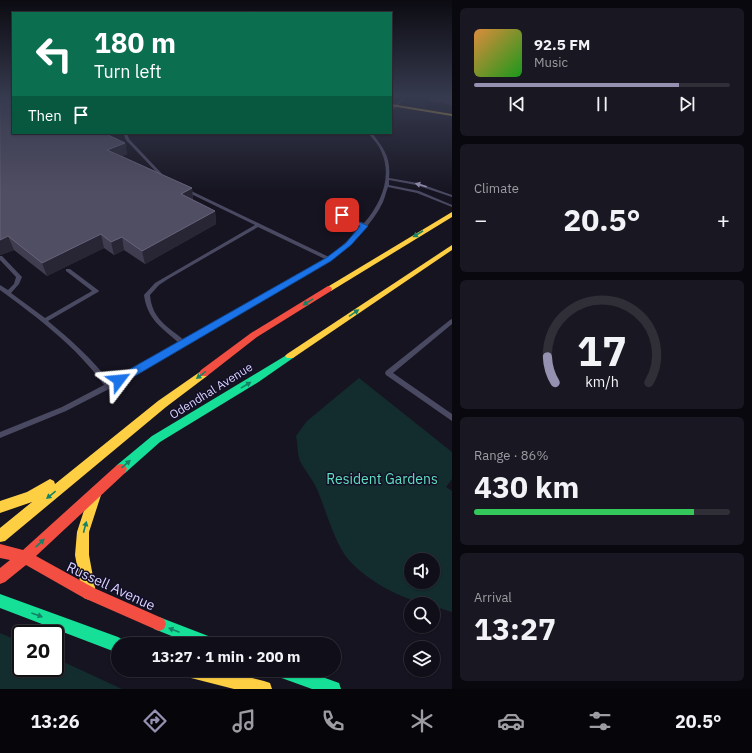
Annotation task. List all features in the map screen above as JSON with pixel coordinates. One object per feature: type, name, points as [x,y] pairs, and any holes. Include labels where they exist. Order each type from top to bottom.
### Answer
[{"type":"street","name":"Odendhal Avenue","points":[[0,536],[162,404],[254,335],[371,262],[452,214]]},
{"type":"street","name":"Odendhal Avenue","points":[[0,577],[25,557],[97,490],[156,439],[254,380],[452,247]]},
{"type":"street","points":[[0,507],[30,497],[92,462]]},
{"type":"street","points":[[89,594],[82,555],[83,532],[97,490]]},
{"type":"street","name":"Russell Avenue","points":[[0,551],[25,557],[89,594],[192,637]]},
{"type":"street","points":[[0,601],[111,642]]},
{"type":"street","points":[[218,677],[264,689]]},
{"type":"street","points":[[301,677],[333,689]]},
{"type":"lane","points":[[125,134],[127,140],[166,180]]},
{"type":"lane","points":[[0,435],[64,408],[108,386],[329,259],[349,244],[376,211],[388,186],[389,172],[384,152],[371,134]]},
{"type":"lane","points":[[389,179],[417,184],[452,196]]},
{"type":"lane","points":[[388,186],[418,192],[452,206]]},
{"type":"lane","points":[[179,187],[329,259]]},
{"type":"lane","points":[[343,210],[342,215],[345,219],[365,226]]},
{"type":"lane","points":[[183,343],[152,317],[147,305],[147,295],[157,284],[166,278],[258,225]]},
{"type":"lane","points":[[0,257],[19,277],[16,287],[8,294]]},
{"type":"lane","points":[[44,321],[96,291],[68,270]]},
{"type":"lane","points":[[0,288],[44,321],[90,361],[108,386]]},
{"type":"lane","points":[[452,321],[388,373],[452,418]]},
{"type":"green space","name":"Resident Gardens","points":[[359,378],[452,452],[452,479],[446,487],[452,491],[452,612],[440,608],[440,597],[404,597],[396,594],[370,579],[349,561],[335,537],[315,486],[300,460],[296,436],[307,421]]},
{"type":"green space","points":[[0,633],[12,638],[12,677],[64,677],[64,662],[122,689],[0,689]]},
{"type":"building","points":[[0,128],[12,128],[12,134],[106,134],[125,143],[107,150],[192,188],[181,194],[215,211],[142,251],[122,237],[111,242],[101,234],[42,263],[8,236],[0,240]]},
{"type":"traffic: fast","points":[[121,469],[156,439],[254,380],[290,356]]},
{"type":"traffic: fast","points":[[0,601],[111,642]]},
{"type":"traffic: fast","points":[[159,624],[193,637]]},
{"type":"traffic: fast","points":[[301,677],[333,689]]},
{"type":"traffic: slow","points":[[328,289],[452,214]]},
{"type":"traffic: slow","points":[[290,356],[452,247]]},
{"type":"traffic: slow","points":[[0,536],[162,404],[204,373]]},
{"type":"traffic: slow","points":[[0,507],[30,497],[50,485]]},
{"type":"traffic: slow","points":[[89,593],[82,555],[83,532],[96,492]]},
{"type":"traffic: slow","points":[[218,677],[264,689]]},
{"type":"traffic: jam","points":[[204,373],[254,335],[328,289]]},
{"type":"traffic: jam","points":[[0,577],[25,557],[121,469]]},
{"type":"traffic: jam","points":[[0,551],[25,557],[89,593],[159,624]]},
{"type":"route","points":[[119,380],[329,259],[349,244],[365,226],[345,219],[342,215]]}]
